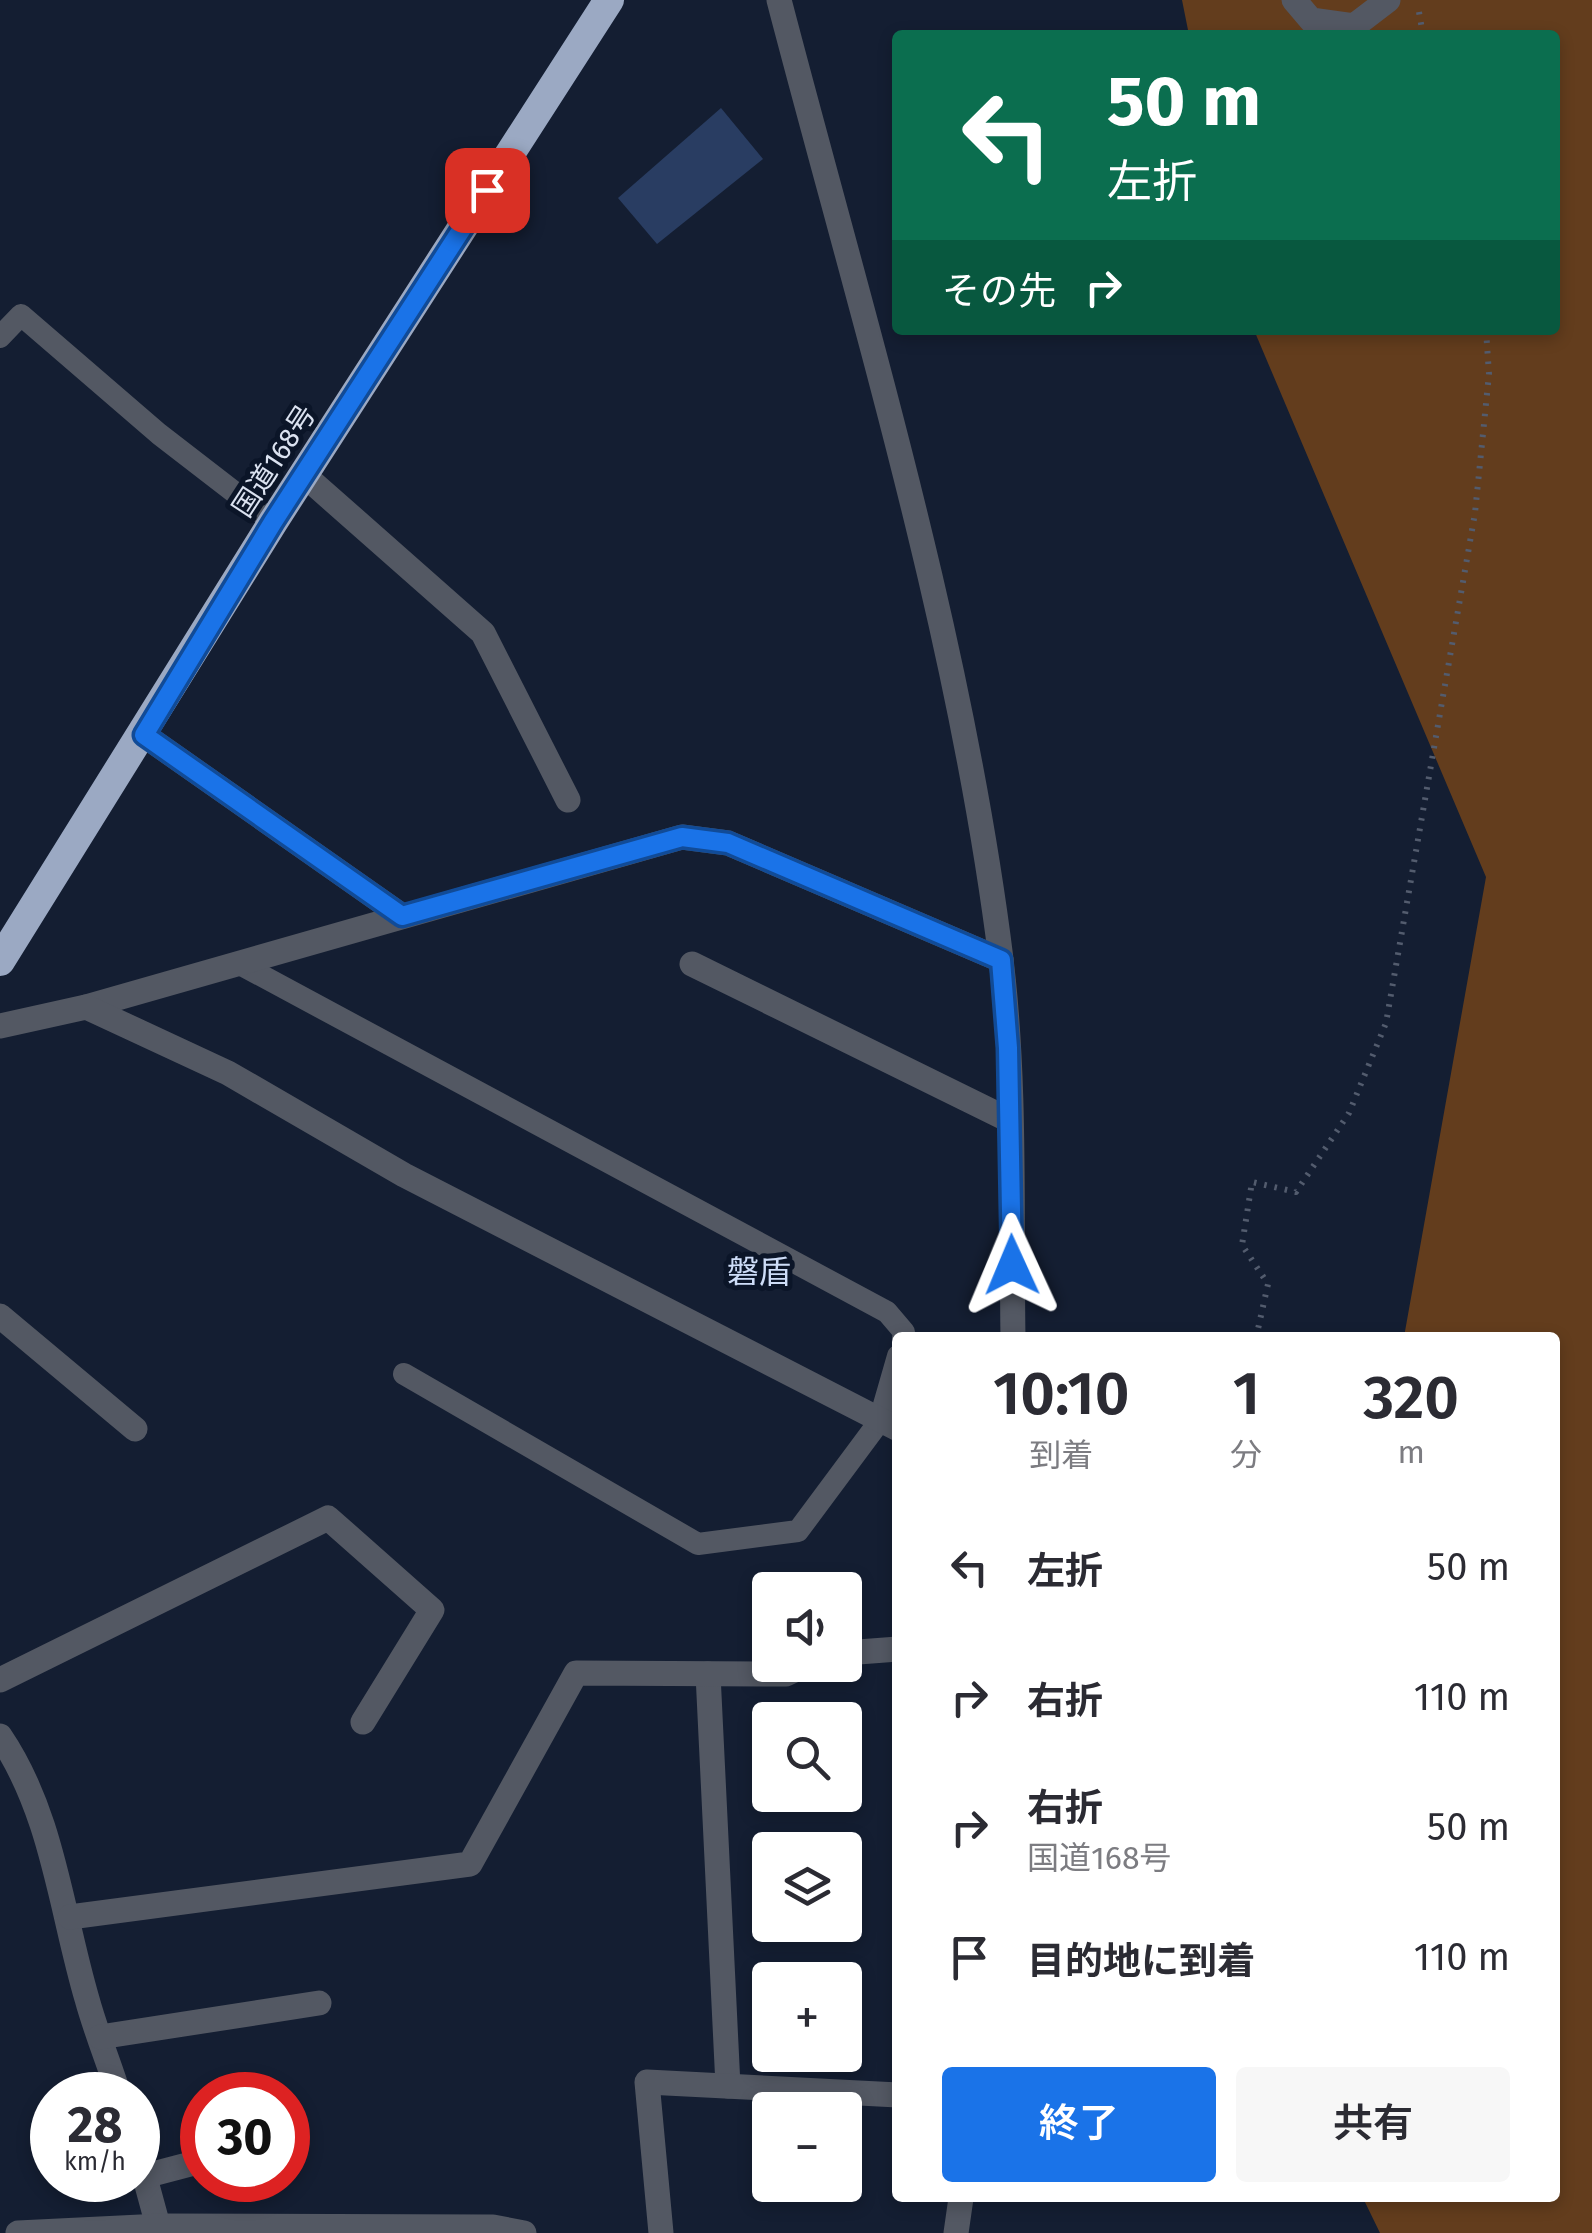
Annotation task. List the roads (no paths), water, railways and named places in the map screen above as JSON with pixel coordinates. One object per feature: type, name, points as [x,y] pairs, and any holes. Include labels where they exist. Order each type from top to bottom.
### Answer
[{"type":"highway","name":"国道168号","points":[[0,961],[273,522],[610,0]]},
{"type":"street","points":[[780,0],[891,426],[969,751],[1001,960],[1009,1120],[1012,1332]]},
{"type":"street","points":[[1294,0],[1311,20],[1354,26],[1388,0]]},
{"type":"street","points":[[304,475],[483,634],[568,800]]},
{"type":"street","points":[[144,735],[402,916]]},
{"type":"street","points":[[0,1026],[86,1007],[682,837],[728,843],[1001,960]]},
{"type":"street","points":[[692,964],[1009,1120]]},
{"type":"street","points":[[86,1007],[228,1073],[404,1175],[888,1426]]},
{"type":"street","points":[[0,1316],[135,1429]]},
{"type":"street","points":[[0,1680],[328,1518],[432,1610],[362,1722]]},
{"type":"street","points":[[862,1651],[892,1650]]},
{"type":"street","points":[[70,1917],[470,1864],[576,1673],[752,1674]]},
{"type":"street","points":[[708,1674],[728,2086]]},
{"type":"street","points":[[0,1736],[30,1791],[70,1917],[86,1997],[111,2072]]},
{"type":"street","points":[[100,2037],[319,2004]]},
{"type":"street","points":[[660,2233],[646,2082],[892,2094]]},
{"type":"street","points":[[153,2202],[161,2229]]},
{"type":"street","points":[[956,2233],[960,2202]]},
{"type":"street","points":[[18,2233],[493,2227],[524,2233]]},
{"type":"lane","points":[[0,337],[21,314],[159,434],[273,522]]},
{"type":"lane","points":[[238,963],[888,1312],[904,1332]]},
{"type":"lane","points":[[404,1374],[698,1544],[798,1531],[888,1426],[892,1398]]},
{"type":"district","name":"磐盾","points":[[759,1272]]}]
